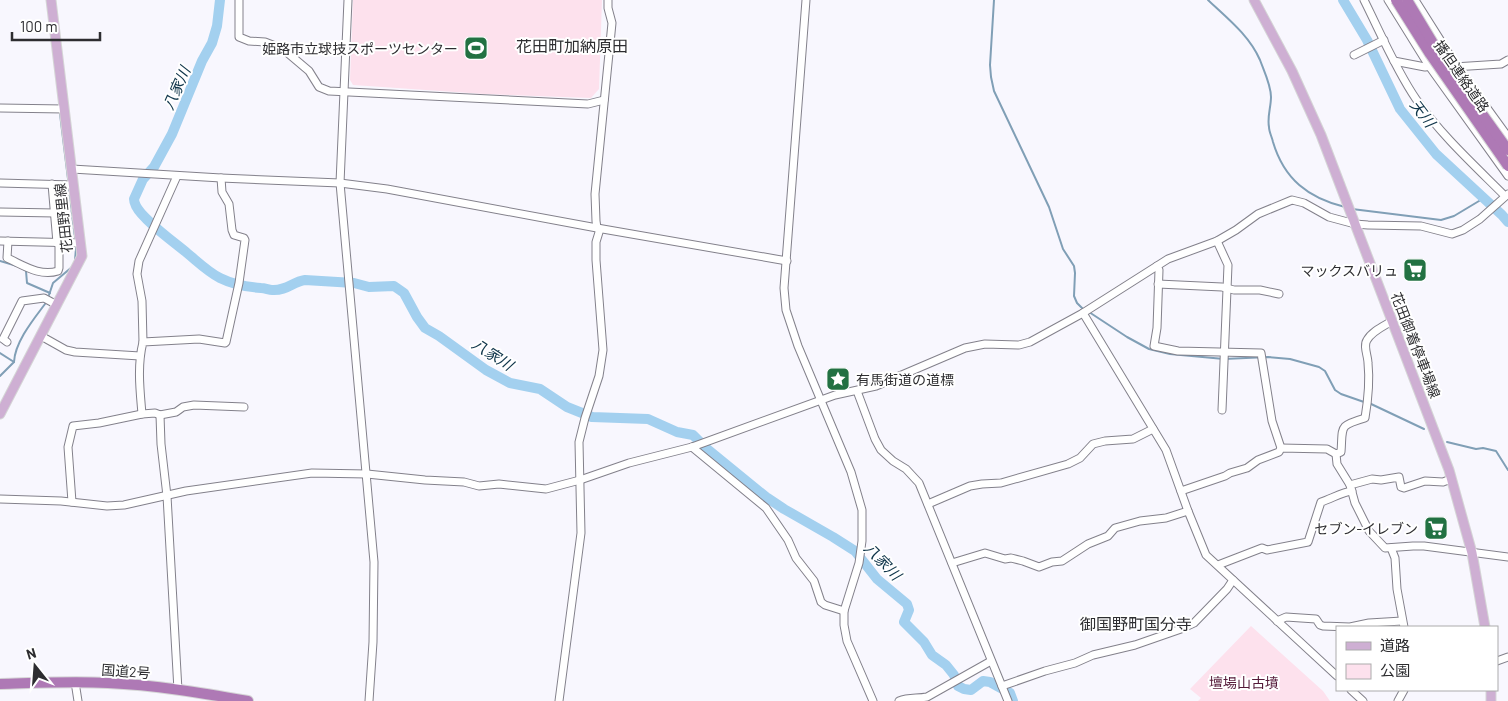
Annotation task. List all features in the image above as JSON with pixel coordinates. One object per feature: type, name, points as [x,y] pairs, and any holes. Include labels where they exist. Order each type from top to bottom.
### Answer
[{"type":"highway","name":"播但連絡道路","points":[[1396,0],[1430,54],[1508,166]]},
{"type":"highway","name":"播但連絡道路","points":[[1407,0],[1442,58],[1508,150]]},
{"type":"highway","name":"国道2号","points":[[0,684],[75,682],[141,685],[248,701]]},
{"type":"main road","name":"花田野里線","points":[[0,414],[82,256],[51,0]]},
{"type":"main road","name":"花田御着停車場線","points":[[1254,0],[1292,71],[1321,135],[1451,479],[1472,552],[1485,626]]},
{"type":"street","points":[[239,0],[239,37],[249,41],[265,42],[283,49],[310,71],[319,87],[329,91],[588,104],[604,100]]},
{"type":"street","points":[[348,0],[340,183],[374,562],[373,642],[369,701]]},
{"type":"street","points":[[559,701],[581,533],[579,442],[599,376],[603,350],[596,260],[598,228],[595,194],[612,22],[608,0]]},
{"type":"street","points":[[806,0],[784,288],[786,310],[798,346],[851,472],[862,510],[862,541],[859,563],[844,611],[844,625],[847,641],[873,701]]},
{"type":"street","points":[[0,499],[72,502],[107,506],[124,505],[186,491],[312,473],[367,474],[464,482],[479,486],[500,484],[546,489],[580,480],[629,463],[692,447],[821,400],[876,386],[964,348],[984,344],[1019,345],[1030,342],[1083,313],[1168,259],[1217,240],[1236,230],[1258,214],[1292,200],[1304,203],[1329,217],[1354,220],[1368,225],[1420,226],[1452,234],[1463,230],[1506,195],[1434,122],[1415,98],[1394,61],[1364,0]]},
{"type":"street","points":[[1388,0],[1429,66],[1508,176]]},
{"type":"street","points":[[1415,0],[1458,68],[1508,137]]},
{"type":"street","points":[[1354,55],[1384,40]]},
{"type":"street","points":[[1394,61],[1425,67],[1458,68],[1501,64],[1508,60]]},
{"type":"street","points":[[0,108],[64,109]]},
{"type":"street","points":[[72,169],[177,176],[340,183],[387,189],[787,261]]},
{"type":"street","points":[[142,414],[139,384],[140,356],[143,342],[142,301],[137,274],[139,261],[177,176]]},
{"type":"street","points":[[143,342],[199,340],[226,342],[239,283],[245,240],[234,235],[232,230],[229,204],[222,192],[221,178]]},
{"type":"street","points":[[0,183],[73,185]]},
{"type":"street","points":[[52,184],[58,243],[58,271],[51,273],[36,271],[7,258],[4,241],[58,243],[80,243]]},
{"type":"street","points":[[0,212],[55,213]]},
{"type":"street","points":[[1217,240],[1228,264],[1222,410]]},
{"type":"street","points":[[1157,266],[1159,270],[1157,328],[1154,346],[1178,351],[1261,353],[1272,421],[1281,448]]},
{"type":"street","points":[[1158,284],[1260,290],[1279,294]]},
{"type":"street","points":[[7,342],[3,338],[22,301],[44,298],[57,305]]},
{"type":"street","points":[[1083,313],[1166,450],[1206,555],[1336,675]]},
{"type":"street","points":[[1336,454],[1341,452],[1343,429],[1347,424],[1365,418],[1369,396],[1368,363],[1365,344],[1367,339],[1374,332],[1392,321]]},
{"type":"street","points":[[41,336],[66,350],[75,352],[140,356]]},
{"type":"street","points":[[857,391],[881,450],[906,469],[919,483],[1008,701]]},
{"type":"street","points":[[72,502],[68,447],[73,426],[142,414],[155,413],[160,415],[176,412],[183,407],[194,405],[244,407]]},
{"type":"street","points":[[160,415],[161,444],[167,496],[178,690]]},
{"type":"street","points":[[928,504],[970,486],[1001,483],[1068,464],[1080,458],[1093,444],[1104,440],[1133,439],[1154,429]]},
{"type":"street","points":[[692,447],[766,508],[788,540],[796,558],[814,580],[821,602],[824,605],[844,611]]},
{"type":"street","points":[[1281,448],[1327,450],[1336,454]]},
{"type":"street","points":[[1181,491],[1247,468],[1258,460],[1279,452],[1281,448]]},
{"type":"street","points":[[1336,454],[1337,464],[1351,488],[1355,504],[1369,530],[1385,548],[1424,546],[1508,557]]},
{"type":"street","points":[[1218,566],[1262,548],[1266,550],[1308,542],[1321,502],[1334,498],[1372,479],[1381,480],[1399,477],[1401,487],[1404,488],[1425,482],[1443,482],[1451,479]]},
{"type":"street","points":[[952,563],[985,553],[1023,561],[1039,567],[1052,562],[1062,561],[1088,544],[1108,536],[1114,528],[1140,521],[1166,518],[1188,511]]},
{"type":"street","points":[[1277,621],[1286,617],[1316,619],[1323,626],[1350,626],[1369,623],[1403,624],[1397,589],[1395,558],[1391,548]]},
{"type":"street","points":[[1002,686],[1075,663],[1093,655],[1135,645],[1181,629],[1194,623],[1227,589],[1232,580]]},
{"type":"street","points":[[899,701],[908,697],[927,697],[991,661]]},
{"type":"street","points":[[75,682],[78,701]]},
{"type":"street","points":[[1352,691],[1363,701]]},
{"type":"green space","name":"姫路市立球技スポーツセンター","points":[[353,0],[602,0],[599,89],[591,98],[484,94],[353,85],[350,80]]},
{"type":"green space","name":"壇場山古墳","points":[[1251,626],[1323,691],[1330,701],[1198,701],[1201,698],[1190,689]]},
{"type":"waterway","name":"八家川","points":[[220,0],[217,26],[212,43],[202,61],[172,134],[154,167],[143,179],[134,199],[140,212],[152,224],[211,273],[235,284],[272,290],[286,288],[305,280],[354,283],[369,287],[394,286],[404,293],[425,328],[486,370],[510,383],[540,389],[567,407],[592,417],[648,419],[677,432],[693,435],[707,449],[766,497],[855,551],[877,579],[907,604],[909,610],[904,622],[924,642],[932,655],[946,665],[954,675],[958,686],[971,690],[983,681],[990,682],[1010,693],[1013,701]]},
{"type":"waterway","points":[[994,0],[990,65],[994,91],[1049,207],[1063,249],[1074,266],[1074,296],[1077,303],[1084,310]]},
{"type":"waterway","points":[[1208,0],[1244,35],[1260,60],[1271,92],[1268,120],[1269,131],[1284,166],[1299,185],[1309,192],[1345,207]]},
{"type":"waterway","name":"天川","points":[[1343,0],[1367,40],[1400,109],[1436,154],[1508,222]]},
{"type":"waterway","points":[[60,114],[68,179]]},
{"type":"waterway","points":[[69,190],[75,238]]},
{"type":"waterway","points":[[1352,209],[1441,220],[1454,216],[1484,198]]},
{"type":"waterway","points":[[75,260],[76,248]]},
{"type":"waterway","points":[[0,261],[17,266]]},
{"type":"waterway","points":[[49,295],[53,283],[72,267]]},
{"type":"waterway","points":[[23,269],[26,271],[27,283],[50,293]]},
{"type":"waterway","points":[[14,362],[21,339],[45,304]]},
{"type":"waterway","points":[[1089,312],[1149,349],[1170,354],[1224,359],[1268,357],[1290,359],[1319,367],[1325,371],[1335,390],[1364,402]]},
{"type":"waterway","points":[[0,353],[14,362],[0,376]]},
{"type":"waterway","points":[[1369,403],[1424,429]]},
{"type":"waterway","points":[[1447,442],[1476,449],[1483,448],[1496,451],[1508,470]]},
{"type":"place","name":"姫路市立球技スポーツセンター","points":[[476,48]]},
{"type":"place","name":"マックスバリュ","points":[[1415,270]]},
{"type":"place","name":"有馬街道の道標","points":[[838,379]]},
{"type":"place","name":"セブン-イレブン","points":[[1436,528]]},
{"type":"district","name":"花田町加納原田","points":[[572,45]]},
{"type":"district","name":"御国野町国分寺","points":[[1136,623]]}]
